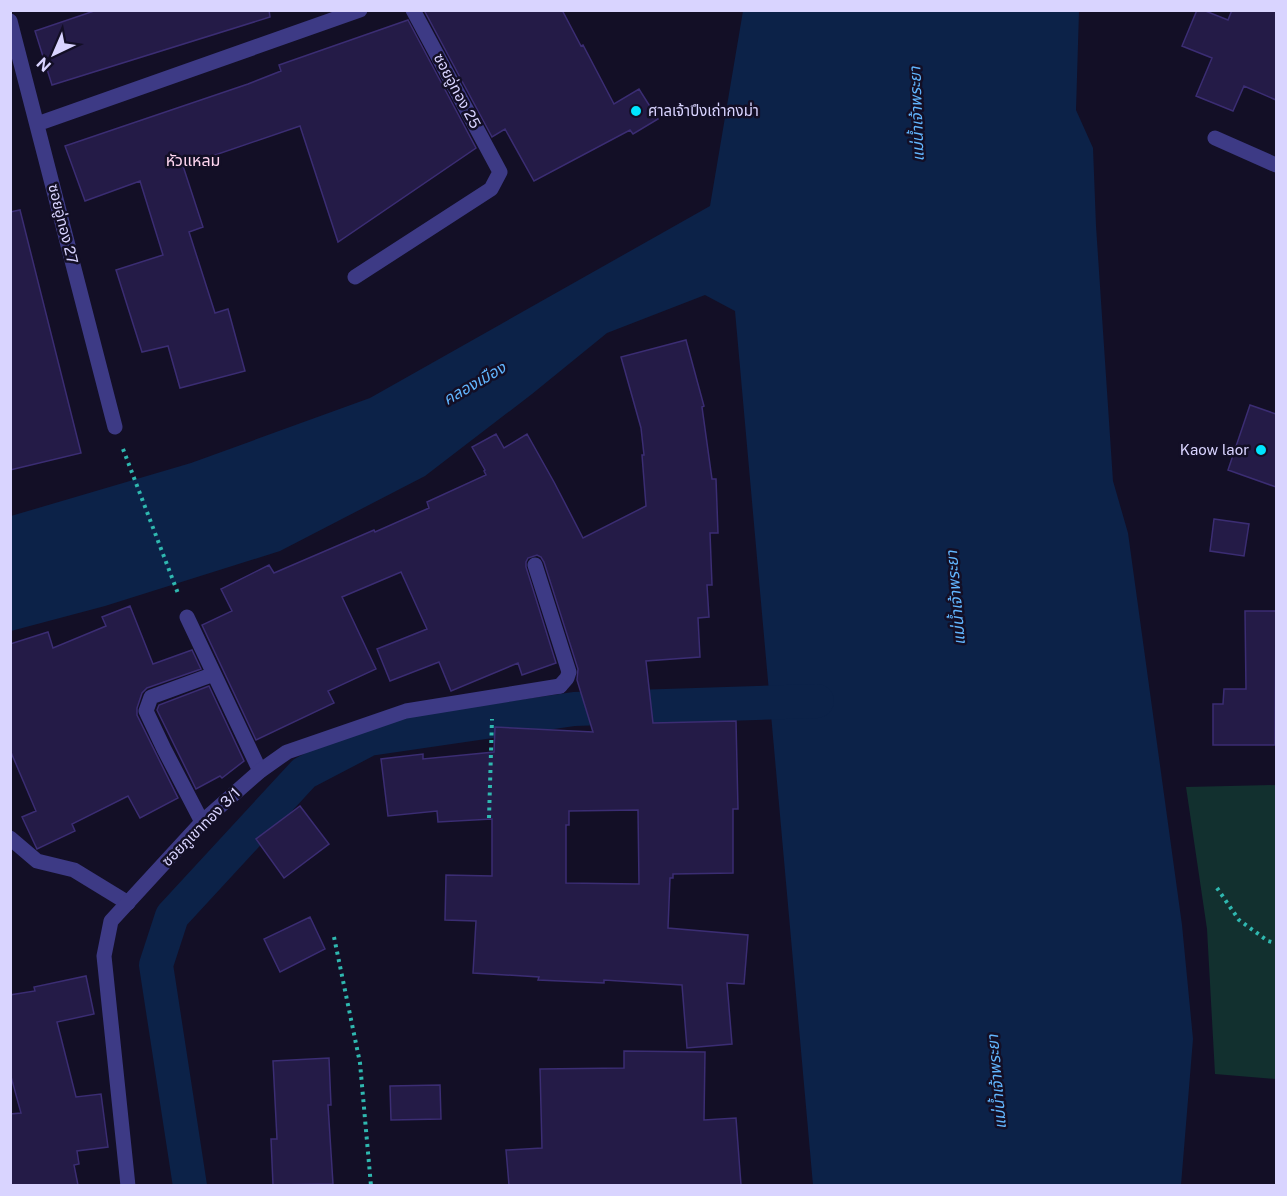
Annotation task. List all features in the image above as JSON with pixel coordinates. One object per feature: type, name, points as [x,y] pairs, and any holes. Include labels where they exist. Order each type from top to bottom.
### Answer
[{"type":"street","points":[[37,124],[360,10]]},
{"type":"street","name":"ซอยอู่ทอง 25","points":[[355,277],[491,189],[500,172],[414,10]]},
{"type":"street","name":"ซอยอู่ทอง 27","points":[[10,21],[115,427]]},
{"type":"street","points":[[1215,138],[1276,165]]},
{"type":"street","name":"ซอยภูเขาทอง 3/1","points":[[128,1185],[104,956],[111,921],[202,822],[260,771],[286,752],[406,711],[560,686],[569,672],[535,565]]},
{"type":"street","points":[[187,617],[260,771]]},
{"type":"street","points":[[202,822],[146,711],[151,697],[214,674]]},
{"type":"street","points":[[10,838],[37,861],[74,870],[128,903]]},
{"type":"path","points":[[115,427],[187,617]]},
{"type":"path","points":[[489,818],[492,719]]},
{"type":"path","points":[[1217,888],[1239,920],[1268,941],[1276,943]]},
{"type":"path","points":[[334,937],[360,1063],[371,1185]]},
{"type":"green space","points":[[1276,785],[1276,1079],[1215,1074],[1207,929],[1186,787]]},
{"type":"water","points":[[743,11],[1079,11],[1076,110],[1093,148],[1113,481],[1128,533],[1182,925],[1193,1039],[1181,1185],[813,1185],[735,311],[705,295],[607,333],[425,476],[280,551],[105,606],[11,631],[11,516],[191,463],[370,398],[710,206]]},
{"type":"building","points":[[97,10],[269,10],[270,17],[52,85],[35,31]]},
{"type":"building","points":[[424,10],[562,10],[614,104],[639,89],[658,119],[633,134],[630,130],[534,181],[505,129],[492,137]]},
{"type":"building","points":[[1197,10],[1203,10],[1228,20],[1232,10],[1276,10],[1276,100],[1244,86],[1233,111],[1196,96],[1212,58],[1182,46]]},
{"type":"building","points":[[408,20],[476,148],[338,242],[300,126],[183,166],[203,227],[189,232],[215,313],[228,309],[245,371],[180,388],[168,346],[142,352],[116,270],[163,255],[140,181],[85,201],[65,146],[248,84],[281,71],[279,65]]},
{"type":"building","points":[[20,210],[81,453],[10,470],[10,212]]},
{"type":"building","points":[[686,340],[704,406],[702,407],[712,479],[716,479],[718,533],[710,533],[712,585],[707,585],[709,617],[698,618],[700,657],[646,661],[653,723],[736,721],[738,809],[733,809],[733,873],[673,874],[673,878],[670,878],[668,928],[748,935],[744,984],[727,983],[732,1044],[687,1048],[682,985],[604,980],[604,983],[538,980],[539,977],[473,973],[476,921],[445,920],[446,875],[492,876],[492,819],[438,822],[437,811],[388,816],[381,759],[423,754],[423,759],[494,752],[495,727],[593,732],[577,680],[578,669],[541,557],[537,555],[528,558],[526,567],[556,663],[522,675],[518,663],[451,691],[439,662],[390,681],[377,649],[427,629],[401,572],[342,597],[376,669],[328,691],[334,703],[256,740],[202,625],[232,611],[221,589],[269,565],[274,573],[374,530],[375,532],[429,508],[427,502],[486,475],[472,447],[496,434],[504,448],[527,434],[583,538],[646,506],[641,428],[621,357]],"holes":[[[638,810],[639,884],[566,883],[566,825],[569,825],[569,811]]]},
{"type":"building","points":[[1250,405],[1276,414],[1276,487],[1228,470]]},
{"type":"building","points":[[1214,519],[1249,524],[1244,556],[1210,551]]},
{"type":"building","points":[[130,606],[153,664],[192,650],[201,669],[147,688],[142,693],[137,708],[137,715],[178,798],[140,818],[128,796],[72,824],[75,831],[37,849],[22,817],[36,811],[10,750],[10,644],[48,632],[53,648],[106,626],[102,617]]},
{"type":"building","points":[[1245,611],[1276,611],[1275,745],[1213,745],[1213,704],[1223,704],[1224,689],[1246,689]]},
{"type":"building","points":[[209,686],[244,761],[222,778],[220,776],[196,789],[157,710],[159,705]]},
{"type":"building","points":[[300,806],[329,844],[284,878],[256,839]]},
{"type":"building","points":[[310,917],[325,949],[280,972],[264,939]]},
{"type":"building","points":[[86,976],[94,1014],[57,1022],[76,1097],[101,1094],[108,1147],[77,1151],[79,1164],[74,1165],[78,1185],[10,1185],[10,1114],[21,1113],[10,1073],[10,995],[35,991],[34,987]]},
{"type":"building","points":[[624,1051],[705,1052],[704,1120],[736,1118],[741,1185],[509,1185],[506,1150],[542,1148],[540,1069],[624,1068]]},
{"type":"building","points":[[329,1058],[331,1105],[328,1105],[333,1184],[273,1185],[271,1139],[277,1139],[273,1061]]},
{"type":"building","points":[[440,1085],[441,1119],[391,1120],[390,1086]]},
{"type":"waterway","points":[[190,1186],[156,965],[172,916],[304,773],[369,739],[574,709],[817,701]]},
{"type":"place","name":"ศาลเจ้าปึงเถ่ากงม่า","points":[[636,111]]},
{"type":"place","name":"Kaow laor","points":[[1261,450]]},
{"type":"district","name":"หัวแหลม","points":[[193,160]]},
{"type":"water label","name":"แม่น้ำเจ้าพระยา","points":[[916,114]]},
{"type":"water label","name":"คลองเมือง","points":[[474,383]]},
{"type":"water label","name":"แม่น้ำเจ้าพระยา","points":[[955,598]]},
{"type":"water label","name":"แม่น้ำเจ้าพระยา","points":[[996,1082]]}]
